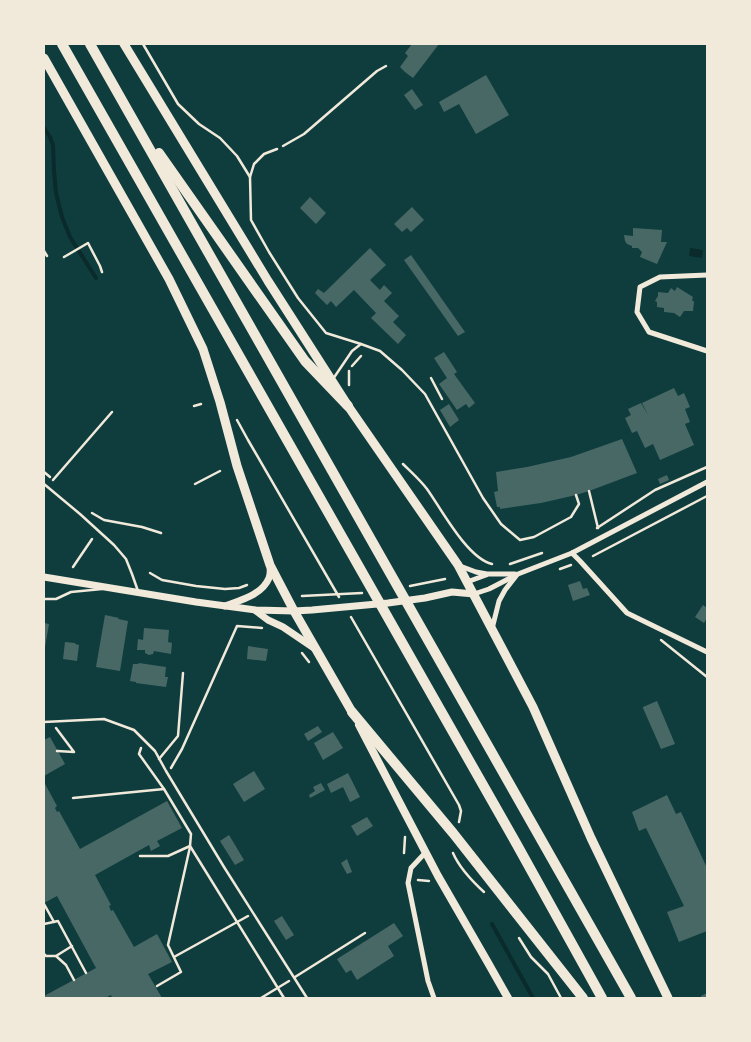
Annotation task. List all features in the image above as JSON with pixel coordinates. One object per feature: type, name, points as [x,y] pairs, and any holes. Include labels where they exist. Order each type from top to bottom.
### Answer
[{"type":"highway","points":[[62,44],[511,834],[602,998]]},
{"type":"highway","points":[[90,44],[631,998]]},
{"type":"highway","points":[[122,99],[304,361],[348,406]]},
{"type":"highway","points":[[352,712],[454,833],[583,998]]},
{"type":"main road","points":[[124,44],[268,281],[348,406],[458,565],[533,707],[591,838],[668,998]]},
{"type":"main road","points":[[44,58],[169,279],[203,350],[220,402],[237,466],[270,565],[352,712],[425,853],[508,998]]},
{"type":"street","points":[[707,275],[660,277],[640,287],[636,312],[649,332],[707,351]]},
{"type":"street","points":[[44,577],[111,589],[256,610],[312,610],[388,603],[452,592],[474,594],[572,553],[707,482]]},
{"type":"street","points":[[572,553],[627,613],[707,652]]},
{"type":"street","points":[[224,606],[250,597],[261,589],[270,577],[270,565]]},
{"type":"street","points":[[458,565],[487,574],[518,574]]},
{"type":"street","points":[[452,592],[467,582],[487,574]]},
{"type":"street","points":[[492,629],[499,601],[518,574]]},
{"type":"street","points":[[256,610],[268,620],[283,627],[316,650]]},
{"type":"street","points":[[425,853],[411,868],[408,883],[428,981],[434,998]]},
{"type":"lane","points":[[143,44],[178,104],[199,124],[220,138],[237,156],[250,177]]},
{"type":"lane","points":[[277,149],[264,154],[254,164],[250,177],[252,220],[269,252],[298,298],[326,333],[380,351],[425,394],[483,498],[501,524],[520,540],[534,537],[571,517],[579,504],[576,495]]},
{"type":"lane","points":[[332,381],[352,352],[361,344]]},
{"type":"lane","points":[[44,484],[114,545],[126,560],[138,593]]},
{"type":"lane","points":[[44,600],[56,599],[71,592],[111,589]]},
{"type":"lane","points":[[159,759],[178,736],[183,673]]},
{"type":"lane","points":[[44,722],[104,719],[134,730],[155,750],[224,867],[308,998]]},
{"type":"lane","points":[[295,978],[365,933]]},
{"type":"path","points":[[277,149],[304,134],[377,71],[386,66]]},
{"type":"path","points":[[64,257],[88,242],[102,272]]},
{"type":"path","points":[[44,251],[47,256]]},
{"type":"path","points":[[348,386],[349,371],[361,356]]},
{"type":"path","points":[[431,378],[442,400]]},
{"type":"path","points":[[435,397],[440,395]]},
{"type":"path","points":[[194,406],[202,404]]},
{"type":"path","points":[[53,480],[112,412]]},
{"type":"path","points":[[399,460],[425,487],[466,546],[477,557],[494,564]]},
{"type":"path","points":[[589,491],[598,528],[655,490],[707,467]]},
{"type":"path","points":[[195,484],[220,471]]},
{"type":"path","points":[[593,556],[707,496]]},
{"type":"path","points":[[104,520],[161,532]]},
{"type":"path","points":[[73,568],[92,540]]},
{"type":"path","points":[[503,567],[548,551]]},
{"type":"path","points":[[555,571],[574,564]]},
{"type":"path","points":[[150,573],[162,580],[225,589],[239,588],[253,582]]},
{"type":"path","points":[[171,768],[182,749],[237,626],[266,628]]},
{"type":"path","points":[[656,636],[707,677]]},
{"type":"path","points":[[298,648],[310,663]]},
{"type":"path","points":[[51,721],[74,752],[57,751]]},
{"type":"path","points":[[144,740],[139,754],[164,789],[191,834],[168,945],[182,972],[157,986]]},
{"type":"path","points":[[74,798],[164,789]]},
{"type":"path","points":[[404,853],[406,834]]},
{"type":"path","points":[[140,856],[168,856],[190,846]]},
{"type":"path","points":[[190,846],[284,998]]},
{"type":"path","points":[[416,880],[431,882]]},
{"type":"path","points":[[44,904],[54,922]]},
{"type":"path","points":[[174,957],[253,913]]},
{"type":"path","points":[[44,924],[58,922],[86,972]]},
{"type":"path","points":[[44,954],[46,956],[56,956],[72,946]]},
{"type":"path","points":[[56,956],[66,965],[74,980]]},
{"type":"path","points":[[548,974],[561,998]]},
{"type":"path","points":[[260,998],[295,978]]},
{"type":"water","points":[[690,248],[703,250],[702,258],[689,256]]},
{"type":"building","points":[[412,44],[439,44],[413,78],[400,67],[408,56],[405,53]]},
{"type":"building","points":[[486,75],[509,115],[476,134],[459,104],[444,112],[439,102]]},
{"type":"building","points":[[412,89],[423,105],[415,110],[404,95]]},
{"type":"building","points":[[310,197],[326,213],[316,224],[300,208]]},
{"type":"building","points":[[412,207],[424,220],[411,232],[407,228],[402,232],[394,224]]},
{"type":"building","points":[[633,228],[662,230],[661,242],[667,242],[657,264],[640,257],[642,252],[638,248],[632,248],[625,241],[624,235],[633,236]]},
{"type":"building","points":[[370,248],[386,265],[370,280],[380,290],[384,285],[392,293],[384,301],[399,316],[393,322],[406,335],[398,344],[371,318],[376,313],[354,290],[336,307],[331,301],[327,305],[315,293],[318,289],[324,293]]},
{"type":"building","points":[[411,255],[465,332],[458,336],[404,260]]},
{"type":"building","points":[[677,287],[693,297],[692,300],[694,302],[693,311],[684,311],[680,317],[674,313],[664,312],[664,308],[657,307],[657,302],[655,301],[658,292],[668,293],[671,288],[675,291]]},
{"type":"building","points":[[444,352],[457,372],[454,374],[475,403],[469,408],[466,404],[457,410],[439,384],[447,378],[434,358]]},
{"type":"building","points":[[674,388],[678,396],[684,393],[690,407],[685,409],[690,422],[685,424],[694,445],[660,460],[653,444],[645,448],[637,431],[632,433],[625,418],[631,415],[628,409],[641,403],[648,415],[642,403]]},
{"type":"building","points":[[449,404],[459,420],[450,427],[440,410]]},
{"type":"building","points":[[622,439],[637,473],[576,495],[541,503],[500,509],[500,507],[497,507],[494,492],[498,491],[496,472],[571,457]]},
{"type":"building","points":[[667,475],[669,480],[660,484],[658,479]]},
{"type":"building","points":[[580,581],[583,589],[587,588],[590,595],[573,601],[568,585]]},
{"type":"building","points":[[703,605],[707,608],[707,618],[704,623],[695,617]]},
{"type":"building","points":[[105,615],[128,621],[120,671],[96,667]]},
{"type":"building","points":[[44,623],[49,624],[45,647],[44,647]]},
{"type":"building","points":[[144,628],[169,630],[168,642],[172,643],[171,654],[154,651],[153,654],[149,655],[145,653],[145,650],[137,650],[138,639],[143,640]]},
{"type":"building","points":[[65,642],[79,645],[77,661],[63,659]]},
{"type":"building","points":[[248,646],[268,649],[266,661],[247,659]]},
{"type":"building","points":[[139,663],[166,667],[165,677],[168,677],[166,687],[130,681],[133,664]]},
{"type":"building","points":[[657,701],[675,744],[661,749],[643,708]]},
{"type":"building","points":[[318,726],[322,732],[308,741],[304,734]]},
{"type":"building","points":[[333,732],[343,748],[323,760],[314,743]]},
{"type":"building","points":[[50,737],[65,764],[44,776],[44,740]]},
{"type":"building","points":[[254,771],[265,789],[244,802],[233,784]]},
{"type":"building","points":[[348,773],[360,797],[350,802],[343,787],[331,793],[327,784]]},
{"type":"building","points":[[44,782],[57,806],[55,808],[57,812],[59,811],[80,849],[167,801],[182,828],[157,841],[160,846],[151,851],[149,845],[95,875],[111,905],[109,906],[111,911],[113,910],[134,947],[157,934],[172,962],[148,974],[162,998],[112,998],[111,995],[105,998],[44,998],[44,996],[96,968],[57,896],[44,903]]},
{"type":"building","points":[[321,783],[325,790],[310,798],[309,795],[315,791],[313,787]]},
{"type":"building","points":[[667,795],[676,814],[681,812],[707,868],[707,931],[679,942],[667,912],[684,906],[646,828],[639,831],[632,812]]},
{"type":"building","points":[[367,817],[373,826],[357,836],[351,826]]},
{"type":"building","points":[[229,835],[244,860],[235,865],[220,841]]},
{"type":"building","points":[[347,859],[352,872],[347,874],[341,863]]},
{"type":"building","points":[[282,916],[294,935],[286,940],[274,921]]},
{"type":"building","points":[[394,923],[403,936],[388,946],[394,956],[357,980],[351,970],[346,973],[337,959]]},
{"type":"building","points":[[707,993],[707,998],[701,998],[701,996]]},
{"type":"waterway","points":[[44,128],[53,145],[56,193],[62,217],[70,237],[96,278]]},
{"type":"waterway","points":[[492,924],[533,998]]}]
